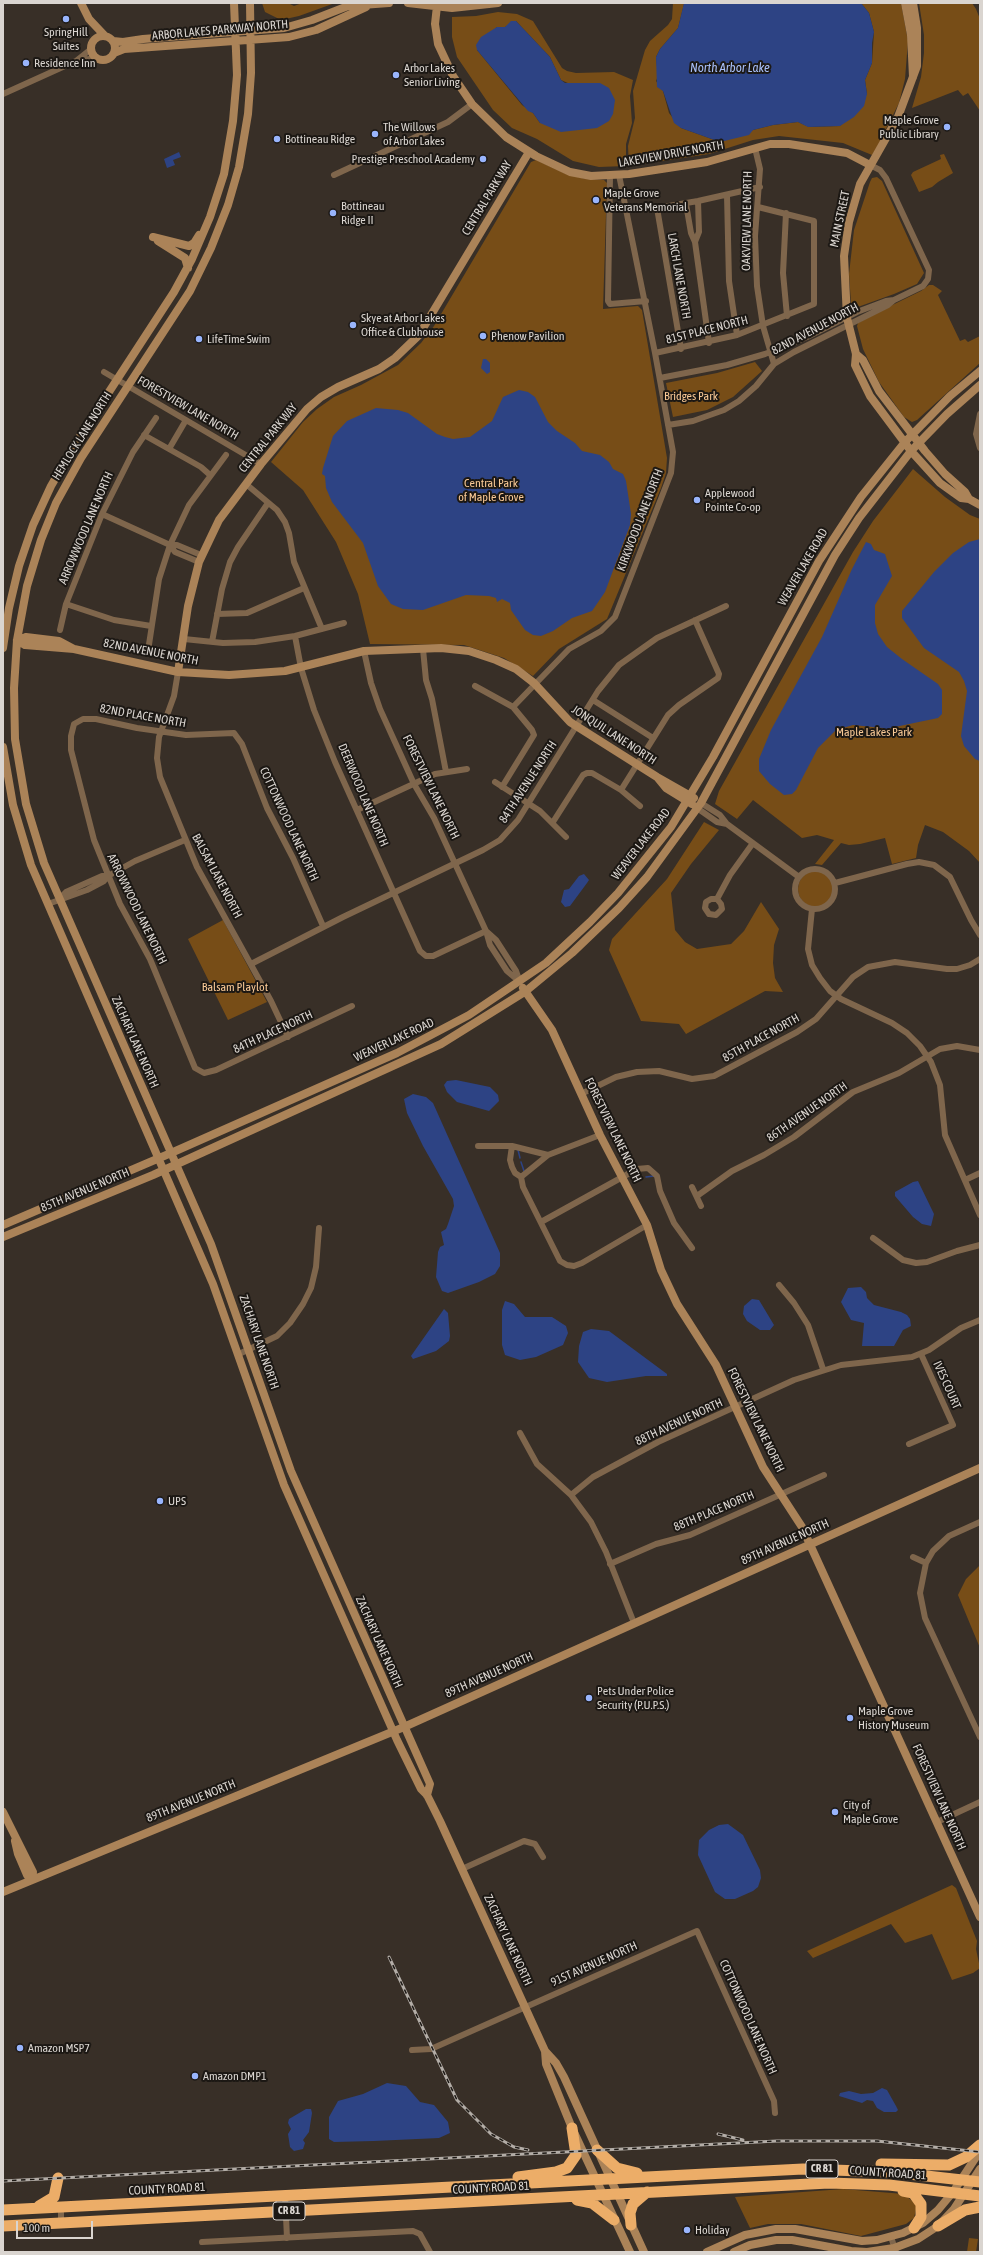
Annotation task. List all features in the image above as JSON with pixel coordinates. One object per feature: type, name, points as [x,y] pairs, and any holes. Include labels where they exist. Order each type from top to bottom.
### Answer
[{"type":"highway","points":[[460,2187],[563,2170],[572,2163],[576,2155],[572,2128]]},
{"type":"highway","points":[[817,2169],[850,2164],[949,2165],[966,2157],[980,2145]]},
{"type":"highway","points":[[597,2150],[612,2165],[625,2171],[684,2175]]},
{"type":"highway","name":"COUNTY ROAD 81","points":[[3,2210],[817,2169],[891,2172],[976,2181]]},
{"type":"highway","points":[[32,2208],[44,2204],[54,2197],[58,2178],[61,2184],[61,2207]]},
{"type":"highway","points":[[855,2184],[866,2188],[906,2191],[913,2193],[918,2198],[922,2210],[920,2220],[914,2228]]},
{"type":"highway","name":"COUNTY ROAD 81","points":[[3,2226],[516,2200],[603,2194],[855,2184],[980,2196]]},
{"type":"highway","points":[[631,2225],[630,2213],[633,2204],[648,2192]]},
{"type":"highway","points":[[516,2200],[587,2201],[601,2209],[614,2220]]},
{"type":"highway","points":[[938,2226],[965,2210],[980,2207]]},
{"type":"main road","points":[[81,3],[89,19],[105,36],[113,41],[115,47],[114,53]]},
{"type":"main road","name":"HEMLOCK LANE NORTH","points":[[3,648],[19,566],[41,507],[67,456],[168,302],[188,268],[217,198],[224,174],[233,128],[236,88],[236,31],[234,3]]},
{"type":"main road","name":"HEMLOCK LANE NORTH","points":[[59,899],[33,831],[20,774],[14,706],[17,640],[30,574],[56,503],[81,458],[190,291],[209,253],[225,214],[237,175],[245,134],[250,91],[252,40],[250,3]]},
{"type":"main road","name":"ARBOR LAKES PARKWAY NORTH","points":[[113,41],[123,42],[299,25],[348,6],[389,3]]},
{"type":"main road","points":[[408,3],[466,8],[498,3]]},
{"type":"main road","name":"MAIN STREET","points":[[905,3],[911,35],[911,65],[913,77]]},
{"type":"main road","name":"MAIN STREET","points":[[913,3],[919,48],[917,66],[898,117],[870,165],[856,196],[846,236],[844,269],[847,321],[856,354],[855,365],[862,382],[912,452],[952,493],[980,505]]},
{"type":"main road","name":"ARBOR LAKES PARKWAY NORTH","points":[[96,58],[108,60],[114,53],[124,49],[274,39],[302,34],[370,5]]},
{"type":"main road","name":"LAKEVIEW DRIVE NORTH","points":[[437,6],[435,24],[440,49],[453,76],[472,104],[506,137],[529,152],[570,172],[591,176],[619,175],[707,162],[770,144],[816,146],[847,153],[870,165]]},
{"type":"main road","points":[[89,19],[92,45],[96,58]]},
{"type":"main road","name":"ARBOR LAKES PARKWAY NORTH","points":[[92,45],[99,37],[105,36]]},
{"type":"main road","name":"CENTRAL PARK WAY","points":[[178,672],[188,606],[200,558],[219,520],[261,464],[306,409],[321,397],[338,387],[362,378],[386,365],[419,335],[529,152]]},
{"type":"main road","points":[[188,268],[185,258],[153,237],[187,246],[191,245],[197,240],[209,208],[217,198]]},
{"type":"main road","name":"MAIN STREET","points":[[856,354],[864,360],[879,391],[919,443],[934,462],[965,492],[969,499]]},
{"type":"main road","name":"WEAVER LAKE ROAD","points":[[159,1158],[171,1154],[415,1044],[469,1015],[546,963],[590,922],[643,864],[690,799],[819,561],[857,502],[912,434],[950,396],[980,371]]},
{"type":"main road","name":"WEAVER LAKE ROAD","points":[[176,1164],[440,1044],[526,991],[572,953],[619,908],[647,877],[699,805],[835,555],[878,492],[919,443],[947,414],[980,385]]},
{"type":"main road","name":"82ND AVENUE NORTH","points":[[17,640],[25,645],[74,649],[178,672],[208,675],[257,674],[301,668],[364,651]]},
{"type":"main road","name":"JONQUIL LANE NORTH","points":[[364,651],[455,648],[476,653],[509,666],[534,683],[558,712],[576,726],[699,805]]},
{"type":"main road","points":[[3,748],[8,782],[22,840],[48,904]]},
{"type":"main road","name":"ZACHARY LANE NORTH","points":[[59,899],[211,1244],[291,1471],[430,1784],[427,1795]]},
{"type":"main road","name":"ZACHARY LANE NORTH","points":[[48,904],[208,1273],[284,1485],[393,1731],[421,1790],[427,1795],[545,2051],[556,2063],[644,2251]]},
{"type":"main road","name":"FORESTVIEW LANE NORTH","points":[[520,982],[552,1030],[600,1135],[647,1225],[668,1287],[681,1313],[716,1365],[763,1467],[795,1514],[810,1544],[980,1917]]},
{"type":"main road","name":"85TH AVENUE NORTH","points":[[3,1225],[159,1158]]},
{"type":"main road","name":"85TH AVENUE NORTH","points":[[3,1237],[176,1164]]},
{"type":"main road","points":[[208,1273],[215,1275],[219,1280],[228,1301],[235,1310]]},
{"type":"main road","name":"89TH AVENUE NORTH","points":[[3,1892],[404,1727],[980,1468]]},
{"type":"main road","points":[[3,1812],[15,1838],[18,1854],[27,1875],[32,1880]]},
{"type":"main road","name":"ZACHARY LANE NORTH","points":[[545,2051],[546,2064],[572,2128],[630,2252]]},
{"type":"main road","points":[[734,2252],[755,2244],[776,2240],[792,2240],[851,2251],[867,2252],[895,2250],[918,2239],[938,2226],[954,2209],[959,2193],[961,2179],[980,2151]]},
{"type":"main road","points":[[707,2252],[751,2234],[776,2229],[803,2230],[851,2240],[877,2240],[890,2237],[914,2228],[930,2217],[976,2181],[980,2169]]},
{"type":"street","name":"ARBOR LAKES PARKWAY NORTH","points":[[76,61],[92,45]]},
{"type":"street","name":"ARBOR LAKES PARKWAY NORTH","points":[[3,94],[76,61],[96,58]]},
{"type":"street","points":[[334,175],[448,122],[472,104]]},
{"type":"street","name":"OAKVIEW LANE NORTH","points":[[755,148],[760,169],[760,187],[755,236],[757,275],[763,326],[769,352],[774,364]]},
{"type":"street","name":"LAKEVIEW DRIVE NORTH","points":[[870,165],[880,170],[886,178],[929,270],[929,275]]},
{"type":"street","name":"KIRKWOOD LANE NORTH","points":[[513,707],[534,683],[569,649],[601,631],[615,617],[668,483],[673,452],[646,301],[619,175]]},
{"type":"street","points":[[610,176],[608,302],[610,304],[646,301]]},
{"type":"street","points":[[610,209],[626,210],[686,204],[760,187]]},
{"type":"street","points":[[728,195],[729,281],[737,335]]},
{"type":"street","points":[[695,242],[699,232],[698,201]]},
{"type":"street","points":[[686,204],[691,233],[695,242],[709,343]]},
{"type":"street","points":[[758,206],[786,213],[783,273],[787,316]]},
{"type":"street","name":"LARCH LANE NORTH","points":[[656,208],[681,349]]},
{"type":"street","name":"81ST PLACE NORTH","points":[[655,353],[709,343],[737,335],[763,326],[814,304],[813,264],[815,225],[810,218],[786,213]]},
{"type":"street","name":"82ND AVENUE NORTH","points":[[660,378],[727,365],[769,352],[888,305],[894,300],[923,286],[929,275]]},
{"type":"street","name":"82ND AVENUE NORTH","points":[[668,425],[693,421],[728,407],[756,386],[774,364],[847,321]]},
{"type":"street","name":"FORESTVIEW LANE NORTH","points":[[104,372],[261,464]]},
{"type":"street","points":[[980,414],[976,434],[980,448]]},
{"type":"street","name":"ARROWWOOD LANE NORTH","points":[[60,630],[66,604],[102,514],[117,482],[144,435],[156,418]]},
{"type":"street","points":[[169,449],[186,420]]},
{"type":"street","points":[[144,435],[210,475]]},
{"type":"street","points":[[148,651],[159,580],[170,545],[189,505],[226,455]]},
{"type":"street","points":[[246,484],[277,510],[288,527],[294,562],[322,629]]},
{"type":"street","points":[[212,642],[222,589],[230,562],[238,547],[268,503]]},
{"type":"street","points":[[102,514],[170,545],[177,545],[200,558]]},
{"type":"street","points":[[217,614],[246,613],[304,588]]},
{"type":"street","points":[[66,604],[114,620],[151,626]]},
{"type":"street","name":"84TH AVENUE NORTH","points":[[251,964],[323,926],[394,894],[493,845],[504,837],[528,804],[608,677],[626,658],[656,638],[726,606]]},
{"type":"street","points":[[620,790],[668,716],[679,705],[716,682],[719,674],[695,620]]},
{"type":"street","points":[[184,639],[212,642],[256,642],[295,636],[344,622]]},
{"type":"street","name":"DEERWOOD LANE NORTH","points":[[295,636],[301,668],[314,710],[420,951],[426,956],[433,956],[486,931]]},
{"type":"street","name":"82ND AVENUE NORTH","points":[[4,638],[17,640]]},
{"type":"street","points":[[423,648],[426,680],[432,699],[446,772]]},
{"type":"street","name":"FORESTVIEW LANE NORTH","points":[[364,651],[377,701],[414,784],[434,818],[486,931],[496,940],[517,973],[520,982]]},
{"type":"street","name":"BALSAM LANE NORTH","points":[[178,672],[174,696],[160,732],[157,751],[157,766],[185,840],[197,867],[251,964],[288,1037]]},
{"type":"street","points":[[475,686],[513,707],[532,730],[534,735],[502,787]]},
{"type":"street","points":[[593,700],[654,738]]},
{"type":"street","name":"82ND PLACE NORTH","points":[[74,724],[83,719],[96,718],[160,732],[186,735],[234,733]]},
{"type":"street","name":"ARROWWOOD LANE NORTH","points":[[74,724],[71,736],[71,750],[94,840],[120,904],[150,959],[192,1063],[201,1072]]},
{"type":"street","name":"COTTONWOOD LANE NORTH","points":[[234,733],[242,744],[266,808],[293,858],[323,926]]},
{"type":"street","points":[[357,810],[435,774],[468,769]]},
{"type":"street","points":[[553,822],[583,775],[587,773],[592,773],[620,790],[640,806]]},
{"type":"street","points":[[495,782],[553,822],[566,837]]},
{"type":"street","name":"JONQUIL LANE NORTH","points":[[699,805],[717,822],[727,824],[799,876]]},
{"type":"street","points":[[48,904],[59,899],[69,898],[87,890],[135,861],[185,840]]},
{"type":"street","points":[[717,899],[730,875],[753,843]]},
{"type":"street","points":[[835,883],[919,862],[940,868],[950,877],[970,920],[980,935]]},
{"type":"street","points":[[816,868],[830,874],[835,883],[836,890],[831,902],[819,909],[806,907],[796,897],[795,890],[799,876],[806,870],[816,868]]},
{"type":"street","points":[[812,909],[808,949],[812,965],[820,978],[836,995],[898,1027],[913,1039],[927,1056],[940,1085],[945,1135],[980,1215]]},
{"type":"street","name":"85TH PLACE NORTH","points":[[581,1094],[616,1077],[637,1072],[659,1071],[692,1079],[714,1076],[798,1032],[816,1019],[836,995],[859,972],[878,964],[895,962],[948,969],[964,967],[980,959]]},
{"type":"street","name":"84TH PLACE NORTH","points":[[201,1072],[216,1070],[352,1006]]},
{"type":"street","name":"86TH AVENUE NORTH","points":[[696,1196],[732,1171],[764,1155],[794,1137],[853,1092],[899,1073],[927,1056],[949,1046],[965,1046],[980,1050]]},
{"type":"street","points":[[521,1177],[548,1155],[600,1135]]},
{"type":"street","points":[[478,1146],[512,1146],[548,1155]]},
{"type":"street","points":[[512,1146],[510,1160],[512,1167],[515,1173],[521,1177],[523,1187],[560,1261],[567,1265],[574,1266],[647,1225]]},
{"type":"street","points":[[541,1222],[622,1177],[643,1168],[653,1171],[674,1223],[692,1248]]},
{"type":"street","points":[[965,1180],[980,1173]]},
{"type":"street","points":[[692,1187],[701,1206]]},
{"type":"street","points":[[238,1354],[277,1336],[290,1323],[303,1304],[311,1288],[316,1267],[319,1228]]},
{"type":"street","points":[[873,1238],[903,1260],[916,1263],[927,1262],[957,1251],[980,1246]]},
{"type":"street","points":[[779,1285],[797,1308],[808,1326],[823,1369]]},
{"type":"street","name":"88TH AVENUE NORTH","points":[[571,1495],[589,1480],[658,1442],[823,1369],[853,1362],[903,1359],[921,1354],[941,1343],[961,1328],[980,1320]]},
{"type":"street","name":"IVES COURT","points":[[909,1444],[953,1425],[921,1354]]},
{"type":"street","points":[[520,1433],[537,1464],[571,1495],[591,1522],[634,1623]]},
{"type":"street","name":"88TH PLACE NORTH","points":[[610,1564],[656,1544],[690,1535],[824,1475]]},
{"type":"street","points":[[980,1522],[950,1536],[934,1551],[926,1563],[920,1593],[925,1618],[980,1737]]},
{"type":"street","points":[[913,1557],[926,1563]]},
{"type":"street","points":[[937,1822],[980,1802]]},
{"type":"street","points":[[462,1869],[524,1841],[535,1844],[543,1857]]},
{"type":"street","name":"COTTONWOOD LANE NORTH","points":[[697,1931],[774,2101],[775,2113]]},
{"type":"street","name":"91ST AVENUE NORTH","points":[[412,2050],[432,2049],[697,1931]]},
{"type":"street","points":[[285,2195],[287,2238]]},
{"type":"street","points":[[61,2207],[61,2223]]},
{"type":"street","points":[[202,2242],[413,2231],[420,2234],[430,2252]]},
{"type":"street","points":[[890,2237],[895,2250]]},
{"type":"green space","points":[[262,3],[288,3],[294,6],[302,3],[335,3],[299,16],[281,20],[265,12]]},
{"type":"green space","points":[[673,3],[684,4],[678,28],[660,49],[656,57],[658,76],[656,81],[663,91],[669,113],[681,128],[720,142],[753,130],[773,125],[798,122],[809,127],[840,126],[867,94],[865,80],[872,63],[874,32],[869,13],[861,3],[901,3],[908,41],[905,79],[899,103],[886,129],[886,133],[872,155],[843,143],[779,136],[753,140],[709,154],[629,166],[628,146],[635,118],[633,91],[645,50],[650,41],[668,25],[672,19]]},
{"type":"green space","points":[[919,3],[972,3],[976,9],[980,19],[980,111],[968,93],[963,96],[958,90],[912,108],[921,77],[924,53],[924,35]]},
{"type":"green space","points":[[498,12],[517,14],[533,21],[562,68],[567,71],[576,73],[614,72],[633,80],[630,96],[632,123],[626,144],[626,166],[599,167],[573,161],[537,139],[512,128],[493,110],[457,57],[452,37],[452,17],[476,16]],"holes":[[[516,21],[550,57],[561,80],[570,84],[540,123],[533,113],[522,105],[477,50],[497,27],[505,27]]]},
{"type":"green space","points":[[944,154],[953,173],[932,187],[919,192],[911,175],[913,172],[941,159],[940,155]]},
{"type":"green space","name":"Central Park of Maple Grove","points":[[536,160],[566,174],[586,179],[604,180],[607,183],[603,309],[638,306],[642,310],[667,458],[666,473],[661,488],[607,619],[559,649],[533,676],[504,658],[464,645],[370,644],[358,594],[336,542],[303,490],[271,462],[303,422],[317,409],[334,397],[361,385],[398,365],[421,343],[434,326],[531,162]]},
{"type":"green space","points":[[877,177],[882,181],[924,273],[917,284],[855,308],[851,303],[849,274],[854,230],[870,182],[872,178]]},
{"type":"green space","points":[[929,285],[933,285],[942,291],[938,295],[960,341],[965,339],[968,342],[980,336],[980,363],[917,420],[912,422],[904,417],[879,382],[863,349],[857,326],[858,323],[921,291]]},
{"type":"green space","name":"Bridges Park","points":[[755,362],[762,371],[733,397],[707,410],[673,417],[666,383],[717,373]]},
{"type":"green space","name":"Maple Lakes Park","points":[[913,469],[945,497],[970,515],[980,519],[980,863],[969,851],[943,832],[925,825],[918,845],[916,858],[892,864],[885,838],[860,844],[849,845],[841,843],[822,865],[815,864],[834,840],[817,835],[802,838],[753,800],[737,819],[715,804],[719,791],[853,552],[873,521]]},
{"type":"green space","points":[[704,822],[719,830],[691,864],[671,893],[675,930],[685,942],[697,949],[731,944],[744,931],[761,902],[779,929],[774,945],[773,963],[775,978],[783,992],[765,991],[686,1034],[679,1024],[641,1021],[609,950],[612,939],[667,879]]},
{"type":"green space","points":[[816,871],[829,876],[834,889],[829,902],[816,907],[803,902],[798,889],[803,876]]},
{"type":"green space","name":"Balsam Playlot","points":[[223,920],[267,1002],[228,1020],[188,939]]},
{"type":"green space","points":[[980,1565],[980,1648],[958,1595],[966,1579]]},
{"type":"green space","points":[[952,1885],[956,1888],[977,1941],[976,1949],[980,1968],[973,1973],[952,1980],[932,1934],[905,1943],[891,1924],[813,1958],[807,1951]]},
{"type":"green space","points":[[843,2189],[904,2194],[917,2205],[914,2218],[906,2224],[861,2236],[801,2224],[768,2224],[750,2228],[735,2197]]},
{"type":"green space","points":[[969,2238],[978,2239],[976,2252],[967,2252]]},
{"type":"water","name":"North Arbor Lake","points":[[684,3],[861,3],[869,13],[874,32],[872,43],[872,63],[865,80],[867,94],[864,106],[854,117],[840,126],[808,127],[798,122],[773,125],[753,130],[749,135],[720,142],[681,128],[674,123],[663,91],[657,87],[656,57],[660,49],[678,28]]},
{"type":"water","points":[[511,21],[516,21],[550,57],[561,80],[565,83],[600,83],[609,88],[615,100],[613,114],[609,121],[597,128],[561,132],[540,123],[533,113],[528,111],[477,50],[476,45],[481,37],[497,27],[505,27]]},
{"type":"water","points":[[179,152],[181,157],[173,160],[175,165],[167,168],[164,159]]},
{"type":"water","points":[[483,359],[486,359],[490,363],[490,372],[487,374],[481,368]]},
{"type":"water","points":[[519,390],[528,392],[535,397],[548,422],[557,431],[575,443],[582,451],[600,455],[609,462],[613,469],[623,474],[626,481],[631,514],[630,525],[605,592],[592,611],[572,618],[553,631],[541,636],[533,635],[525,630],[511,610],[510,603],[502,599],[497,602],[496,598],[489,596],[466,595],[423,610],[403,609],[391,604],[378,586],[363,543],[332,502],[326,488],[325,476],[322,474],[333,436],[347,421],[376,408],[398,410],[408,413],[437,434],[445,437],[453,439],[470,437],[492,421],[503,397]]},
{"type":"water","points":[[980,539],[980,761],[975,759],[964,746],[961,736],[967,691],[964,681],[959,672],[924,648],[902,618],[902,611],[934,572],[953,553],[969,542]]},
{"type":"water","points":[[866,542],[871,544],[874,550],[885,554],[892,576],[875,605],[875,623],[878,634],[887,647],[938,684],[942,690],[942,714],[938,718],[890,728],[887,731],[883,728],[853,725],[836,730],[818,748],[796,790],[792,794],[784,795],[770,784],[759,771],[759,759],[771,730],[822,637],[852,569]]},
{"type":"water","points":[[584,874],[589,880],[570,906],[565,907],[561,902],[564,890],[569,889],[579,876]]},
{"type":"water","points":[[456,1080],[490,1087],[498,1095],[499,1101],[489,1111],[457,1102],[447,1092],[444,1085],[447,1081]]},
{"type":"water","points":[[413,1094],[426,1097],[433,1103],[500,1253],[500,1266],[495,1274],[479,1282],[448,1293],[442,1291],[436,1277],[438,1252],[440,1247],[444,1245],[441,1232],[446,1229],[448,1224],[454,1206],[453,1199],[423,1146],[407,1113],[404,1099]]},
{"type":"water","points":[[918,1181],[934,1214],[931,1226],[922,1224],[913,1217],[895,1196],[895,1192],[913,1182]]},
{"type":"water","points":[[861,1287],[866,1292],[867,1298],[874,1305],[901,1312],[907,1315],[910,1319],[911,1326],[903,1330],[894,1346],[862,1346],[864,1323],[851,1320],[841,1302],[848,1288]]},
{"type":"water","points":[[752,1299],[759,1300],[774,1325],[770,1330],[760,1330],[747,1321],[743,1314],[744,1306]]},
{"type":"water","points":[[505,1301],[514,1304],[525,1317],[552,1317],[566,1326],[568,1333],[563,1345],[536,1357],[520,1360],[505,1355],[502,1345],[502,1310]]},
{"type":"water","points":[[444,1309],[448,1313],[449,1341],[436,1351],[413,1359],[411,1356]]},
{"type":"water","points":[[591,1329],[609,1331],[667,1374],[667,1376],[646,1376],[607,1382],[589,1378],[578,1362],[579,1346],[583,1332]]},
{"type":"water","points":[[728,1824],[743,1835],[760,1870],[761,1878],[758,1887],[753,1891],[735,1899],[725,1899],[715,1892],[698,1855],[699,1840],[709,1830],[719,1825]]},
{"type":"water","points":[[387,2083],[406,2086],[420,2102],[434,2105],[448,2122],[450,2133],[439,2138],[334,2142],[329,2139],[329,2117],[338,2101],[363,2094]]},
{"type":"water","points":[[882,2088],[887,2090],[898,2110],[896,2112],[884,2112],[877,2108],[873,2101],[867,2100],[862,2103],[839,2096],[840,2093],[849,2091],[861,2094],[873,2093]]},
{"type":"water","points":[[306,2109],[311,2109],[312,2113],[309,2132],[303,2140],[305,2143],[303,2149],[294,2151],[290,2147],[288,2134],[291,2129],[288,2123],[289,2119]]},
{"type":"waterway","points":[[518,1150],[520,1158]]},
{"type":"waterway","points":[[521,1162],[524,1171]]},
{"type":"waterway","points":[[646,1177],[654,1176]]},
{"type":"railway","points":[[389,1957],[457,2100],[491,2134],[514,2147],[528,2150]]},
{"type":"railway","points":[[718,2134],[743,2140]]},
{"type":"railway","points":[[3,2181],[777,2141],[877,2141],[980,2152]]},
{"type":"place","name":"SpringHill Suites","points":[[66,19]]},
{"type":"place","name":"Residence Inn","points":[[26,63]]},
{"type":"place","name":"Arbor Lakes Senior Living","points":[[396,75]]},
{"type":"place","name":"Maple Grove Public Library","points":[[947,127]]},
{"type":"place","name":"The Willows of Arbor Lakes","points":[[375,134]]},
{"type":"place","name":"Bottineau Ridge","points":[[277,139]]},
{"type":"place","name":"Prestige Preschool Academy","points":[[483,159]]},
{"type":"place","name":"Maple Grove Veterans Memorial","points":[[596,200]]},
{"type":"place","name":"Bottineau Ridge II","points":[[333,213]]},
{"type":"place","name":"Skye at Arbor Lakes Office & Clubhouse","points":[[353,325]]},
{"type":"place","name":"Phenow Pavilion","points":[[483,336]]},
{"type":"place","name":"LifeTime Swim","points":[[199,339]]},
{"type":"place","name":"Applewood Pointe Co-op","points":[[697,500]]},
{"type":"place","name":"UPS","points":[[160,1501]]},
{"type":"place","name":"Pets Under Police Security (P.U.P.S.)","points":[[589,1698]]},
{"type":"place","name":"Maple Grove History Museum","points":[[850,1718]]},
{"type":"place","name":"City of Maple Grove","points":[[835,1812]]},
{"type":"place","name":"Amazon MSP7","points":[[20,2048]]},
{"type":"place","name":"Amazon DMP1","points":[[195,2076]]},
{"type":"place","name":"Holiday","points":[[687,2230]]}]
